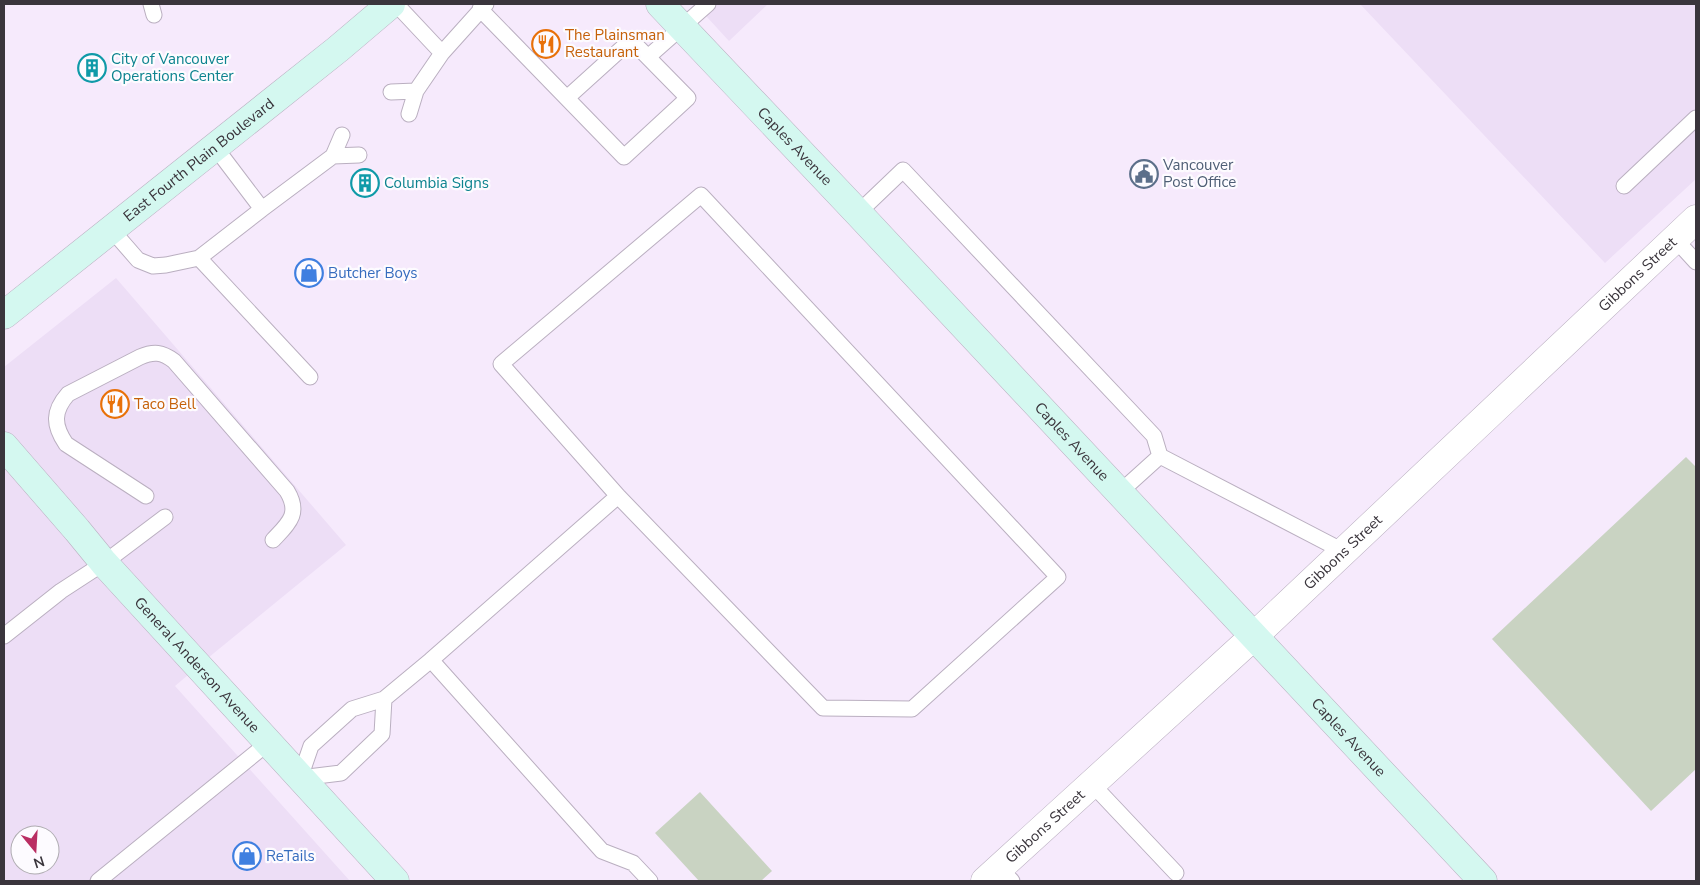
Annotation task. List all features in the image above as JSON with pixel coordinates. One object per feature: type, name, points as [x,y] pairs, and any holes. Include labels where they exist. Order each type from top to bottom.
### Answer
[{"type":"street","name":"East Fourth Plain Boulevard","points":[[4,315],[338,49],[391,4]]},
{"type":"street","name":"Caples Avenue","points":[[660,4],[1483,881]]},
{"type":"street","name":"Gibbons Street","points":[[999,877],[1092,784],[1253,636],[1696,219]]},
{"type":"street","name":"General Anderson Avenue","points":[[4,446],[104,563],[395,881]]},
{"type":"lane","points":[[396,4],[442,53]]},
{"type":"lane","points":[[648,57],[708,4]]},
{"type":"lane","points":[[409,114],[416,91],[442,53],[483,6],[624,157],[688,98],[631,40],[568,97]]},
{"type":"lane","points":[[391,92],[416,91]]},
{"type":"lane","points":[[1624,186],[1696,118]]},
{"type":"lane","points":[[112,229],[138,260],[153,266],[199,258],[332,156],[342,135]]},
{"type":"lane","points":[[215,147],[262,209]]},
{"type":"lane","points":[[332,156],[360,155]]},
{"type":"lane","points":[[858,213],[903,170],[1154,436],[1160,456],[1343,551]]},
{"type":"lane","points":[[701,195],[1058,577],[912,710],[823,708],[618,496],[500,364],[701,195]]},
{"type":"lane","points":[[1675,239],[1696,262]]},
{"type":"lane","points":[[199,258],[310,377]]},
{"type":"lane","points":[[146,496],[66,444],[59,435],[56,424],[57,413],[61,403],[68,394],[140,356],[158,352],[167,355],[174,361],[287,491],[291,498],[293,514],[290,522],[273,540]]},
{"type":"lane","points":[[1118,493],[1160,456]]},
{"type":"lane","points":[[384,699],[382,734],[341,773],[300,778],[311,746],[352,709],[384,699],[618,496]]},
{"type":"lane","points":[[4,636],[61,591],[104,563],[165,516]]},
{"type":"lane","points":[[431,660],[602,851],[633,863],[650,881]]},
{"type":"lane","points":[[98,881],[268,743]]},
{"type":"lane","points":[[1092,784],[1176,873]]},
{"type":"shaded area","points":[[695,4],[768,4],[729,41]]},
{"type":"shaded area","points":[[1360,4],[1696,4],[1696,179],[1605,263]]},
{"type":"shaded area","points":[[116,278],[346,545],[175,686],[350,881],[4,881],[4,367]]},
{"type":"green space","points":[[1686,457],[1696,467],[1696,769],[1651,811],[1492,639]]},
{"type":"green space","points":[[700,792],[772,871],[761,881],[699,881],[655,833]]},
{"type":"place","name":"The Plainsman Restaurant","points":[[546,44]]},
{"type":"place","name":"City of Vancouver Operations Center","points":[[92,68]]},
{"type":"place","name":"Vancouver Post Office","points":[[1144,174]]},
{"type":"place","name":"Columbia Signs","points":[[365,183]]},
{"type":"place","name":"Butcher Boys","points":[[309,273]]},
{"type":"place","name":"Taco Bell","points":[[115,404]]},
{"type":"place","name":"ReTails","points":[[247,856]]}]
